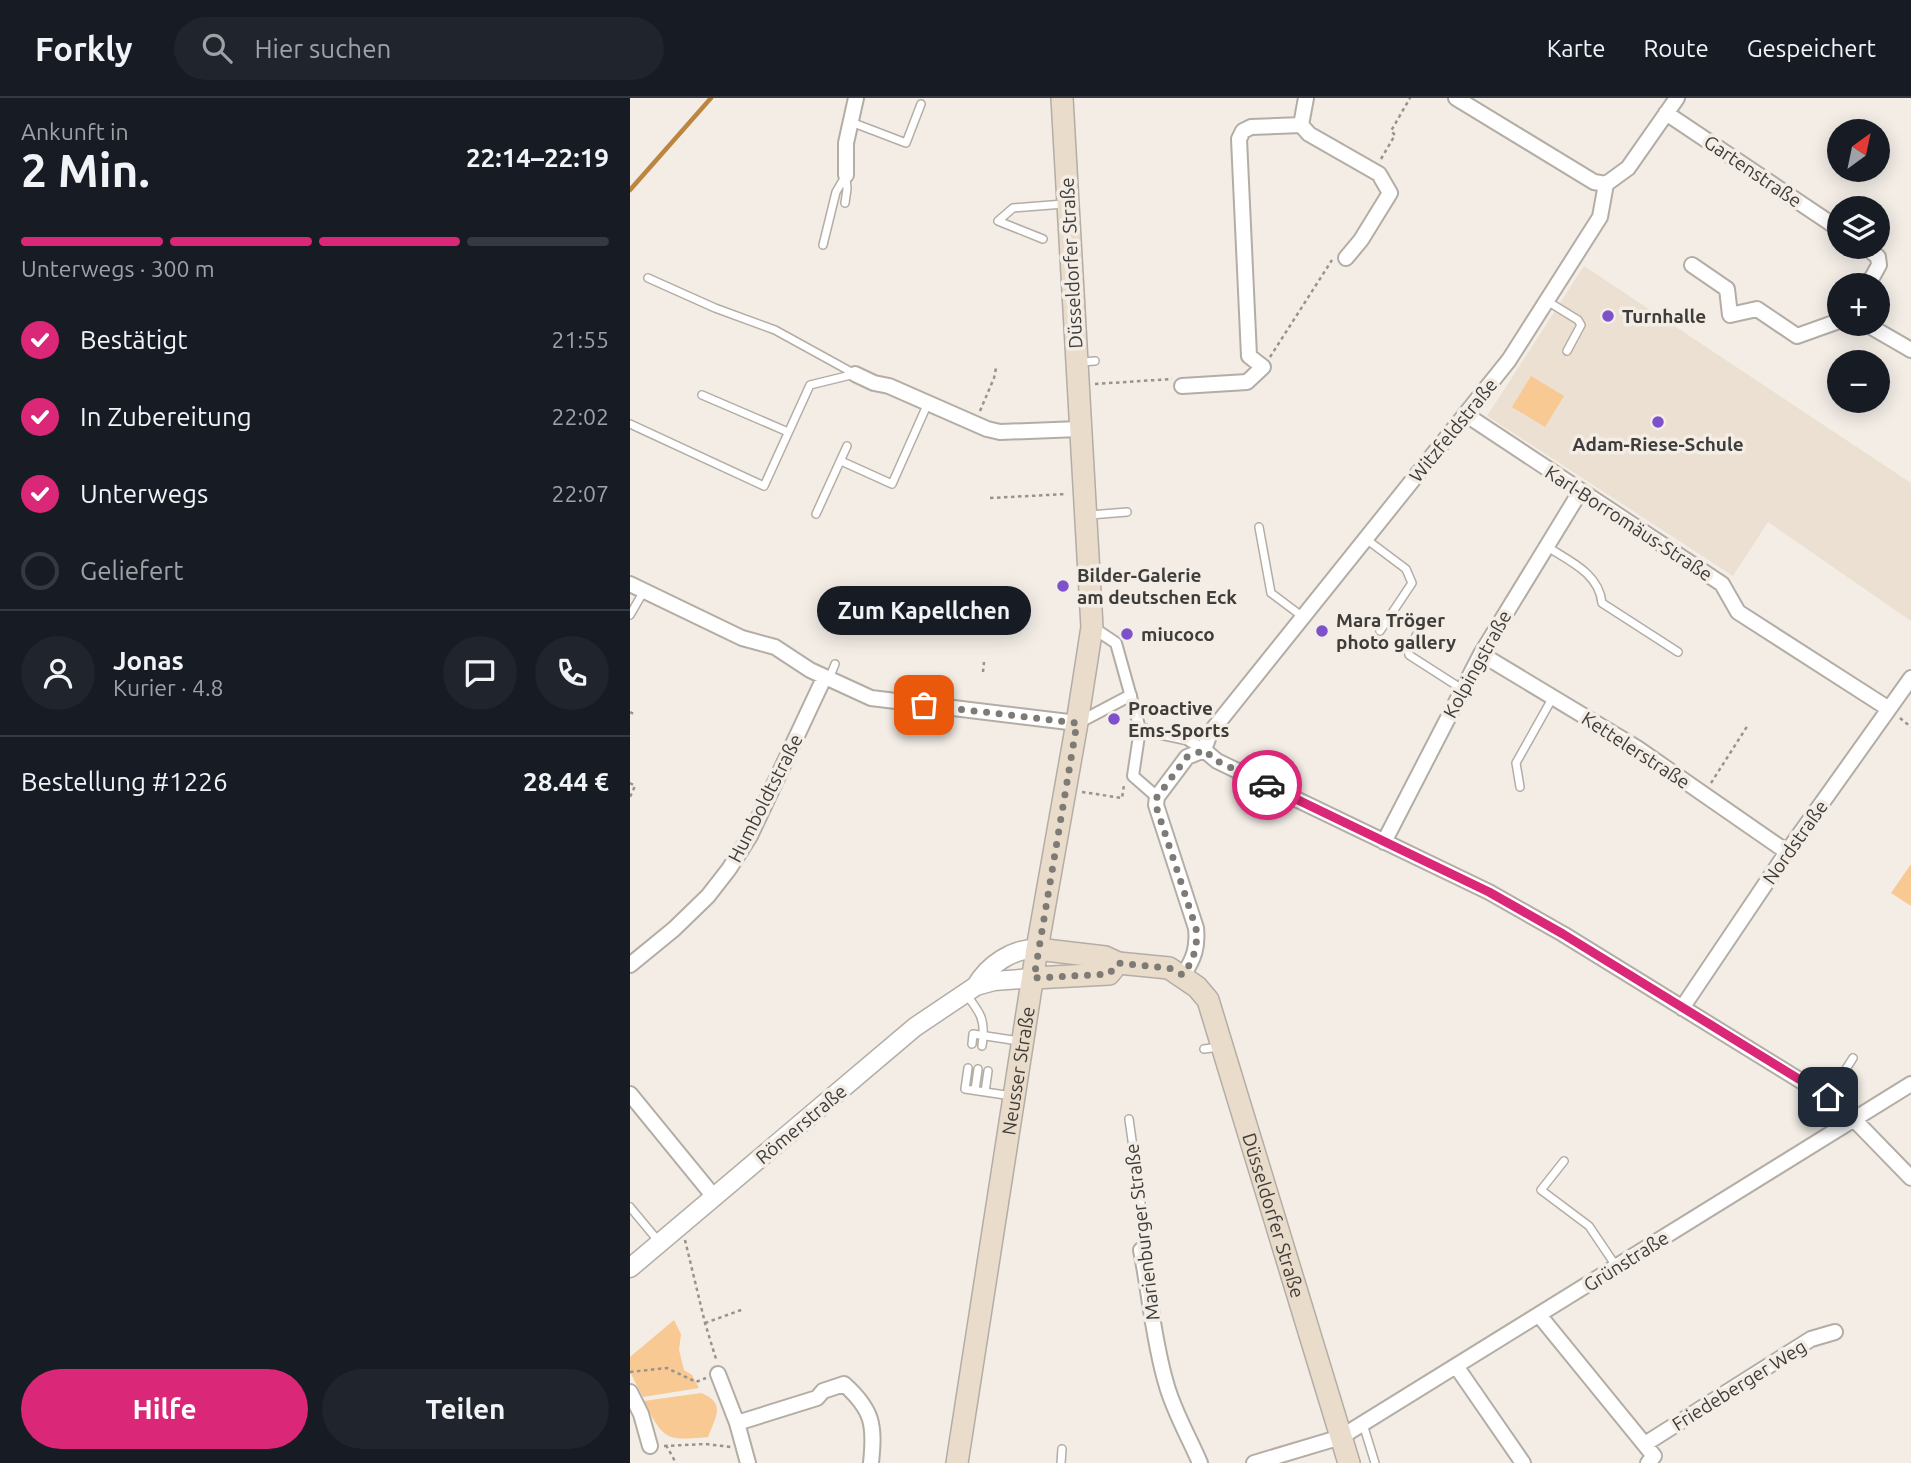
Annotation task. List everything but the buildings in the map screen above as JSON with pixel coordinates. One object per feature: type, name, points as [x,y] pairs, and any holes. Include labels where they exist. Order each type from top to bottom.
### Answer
[{"type":"main road","name":"Düsseldorfer Straße","points":[[1062,98],[1068,204],[1086,362],[1077,385],[1088,552]]},
{"type":"main road","name":"Neusser Straße","points":[[957,1463],[1037,949],[1091,627],[1088,552]]},
{"type":"main road","name":"Düsseldorfer Straße","points":[[1037,949],[1105,957],[1118,963],[1169,968],[1197,986],[1208,1000],[1213,1048],[1349,1463]]},
{"type":"main road","name":"Düsseldorfer Straße","points":[[1034,978],[1109,974],[1118,963]]},
{"type":"street","points":[[846,175],[846,143],[856,98]]},
{"type":"street","points":[[1301,125],[1306,98]]},
{"type":"street","points":[[1456,98],[1594,182],[1606,184],[1628,168],[1677,98]]},
{"type":"street","name":"Gartenstraße","points":[[1666,113],[1827,221]]},
{"type":"street","points":[[1301,125],[1309,134],[1379,174],[1390,193],[1361,240],[1346,258]]},
{"type":"street","points":[[1182,386],[1247,382],[1263,367],[1250,356],[1239,139],[1242,131],[1251,127],[1301,125]]},
{"type":"street","name":"Witzfeldstraße","points":[[1204,750],[1210,733],[1509,360],[1600,217],[1606,184]]},
{"type":"street","points":[[1692,265],[1727,289],[1730,315],[1756,309],[1797,336],[1827,325]]},
{"type":"street","points":[[1887,336],[1911,350]]},
{"type":"street","points":[[855,374],[974,424],[1000,432],[1079,429]]},
{"type":"street","name":"Karl-Borromäus-Straße","points":[[1465,414],[1722,584],[1738,612],[1889,709]]},
{"type":"street","name":"Kolpingstraße","points":[[1384,842],[1480,654],[1580,492]]},
{"type":"street","points":[[630,584],[741,638],[775,647],[826,679],[871,698],[1077,723],[1131,695]]},
{"type":"street","points":[[1091,627],[1116,643],[1140,729],[1133,776],[1157,797]]},
{"type":"street","name":"Kettelerstraße","points":[[1480,654],[1637,748],[1787,852]]},
{"type":"street","name":"Nordstraße","points":[[1682,1008],[1787,852],[1911,678]]},
{"type":"street","name":"Humboldtstraße","points":[[630,965],[699,904],[729,869],[750,836],[826,679]]},
{"type":"street","points":[[1140,729],[1187,740],[1217,761],[1499,898],[1563,934],[1828,1097],[1854,1118],[1911,1178]]},
{"type":"street","points":[[1183,975],[1198,945],[1196,928],[1156,806],[1157,797],[1187,757],[1204,750]]},
{"type":"street","name":"Römerstraße","points":[[970,989],[983,973],[1006,957],[1027,948],[1037,949]]},
{"type":"street","name":"Römerstraße","points":[[630,1268],[915,1027],[970,989],[994,981],[1034,978]]},
{"type":"street","name":"Grünstraße","points":[[1341,1437],[1911,1084]]},
{"type":"street","points":[[630,1094],[715,1198]]},
{"type":"street","name":"Marienburger Straße","points":[[1141,1250],[1148,1282],[1154,1338],[1166,1387],[1200,1463]]},
{"type":"street","points":[[1539,1315],[1654,1456],[1648,1463]]},
{"type":"street","name":"Friedeberger Weg","points":[[1645,1444],[1811,1339],[1835,1332]]},
{"type":"street","points":[[1456,1366],[1523,1463]]},
{"type":"street","points":[[718,1374],[747,1456]]},
{"type":"street","points":[[737,1423],[817,1398],[823,1391],[844,1384],[860,1399],[871,1416],[874,1438],[871,1463]]},
{"type":"street","points":[[630,1392],[641,1414],[650,1446]]},
{"type":"street","points":[[1254,1463],[1341,1437]]},
{"type":"lane","points":[[850,122],[906,143],[920,104]]},
{"type":"lane","points":[[845,203],[846,175]]},
{"type":"lane","points":[[823,246],[836,192],[846,175]]},
{"type":"lane","points":[[1043,239],[998,221],[1013,208],[1068,204]]},
{"type":"lane","points":[[648,278],[715,308],[775,330],[855,374]]},
{"type":"lane","points":[[1547,300],[1578,320],[1581,325],[1567,352]]},
{"type":"lane","points":[[630,424],[764,486],[810,385],[855,374]]},
{"type":"lane","points":[[702,395],[788,432]]},
{"type":"lane","points":[[841,461],[892,484],[929,403]]},
{"type":"lane","points":[[816,514],[847,446]]},
{"type":"lane","points":[[1086,515],[1127,512]]},
{"type":"lane","points":[[1259,527],[1271,593],[1303,617]]},
{"type":"lane","points":[[1366,538],[1406,569],[1412,583],[1380,631]]},
{"type":"lane","points":[[1546,546],[1593,578],[1599,587],[1602,603],[1678,652]]},
{"type":"lane","points":[[630,615],[644,591]]},
{"type":"lane","points":[[1420,629],[1408,649],[1409,655],[1462,689]]},
{"type":"lane","points":[[826,679],[835,664]]},
{"type":"lane","points":[[1520,787],[1516,763],[1553,696]]},
{"type":"lane","points":[[970,989],[985,1025],[982,1046]]},
{"type":"lane","points":[[972,1044],[973,1034],[1023,1042]]},
{"type":"lane","points":[[992,1047],[993,1037]]},
{"type":"lane","points":[[1828,1097],[1853,1058]]},
{"type":"lane","points":[[968,1068],[965,1089],[1015,1097]]},
{"type":"lane","points":[[975,1090],[978,1069]]},
{"type":"lane","points":[[985,1092],[988,1071]]},
{"type":"lane","name":"Marienburger Straße","points":[[1129,1119],[1144,1225],[1141,1250]]},
{"type":"lane","points":[[1564,1161],[1541,1190],[1588,1226],[1616,1267]]},
{"type":"lane","points":[[630,1207],[661,1243]]},
{"type":"lane","points":[[1363,1424],[1375,1463]]},
{"type":"lane","points":[[1061,1463],[1062,1449]]},
{"type":"path","points":[[1374,171],[1395,135],[1391,131],[1410,98]]},
{"type":"path","points":[[1263,367],[1331,260],[1346,258]]},
{"type":"path","points":[[974,424],[996,368]]},
{"type":"path","points":[[1077,385],[1181,378],[1182,386]]},
{"type":"path","points":[[990,498],[1084,494]]},
{"type":"path","points":[[983,672],[984,662]]},
{"type":"path","points":[[1703,794],[1748,725]]},
{"type":"path","points":[[1064,789],[1122,798],[1126,775],[1133,776]]},
{"type":"path","points":[[630,783],[635,786],[630,797]]},
{"type":"path","points":[[677,1230],[687,1243],[705,1323],[716,1354],[718,1374]]},
{"type":"path","points":[[705,1323],[744,1309]]},
{"type":"path","points":[[630,1372],[667,1368],[696,1382]]},
{"type":"path","points":[[650,1446],[705,1444],[747,1456]]},
{"type":"path","points":[[666,1446],[676,1463]]},
{"type":"shaded area","name":"Adam-Riese-Schule","points":[[1584,266],[1911,483],[1911,621],[1768,522],[1733,576],[1487,416]]},
{"type":"shaded area","points":[[1531,376],[1564,396],[1545,427],[1512,407]]},
{"type":"shaded area","points":[[1911,864],[1911,906],[1891,893]]},
{"type":"shaded area","points":[[674,1320],[681,1334],[679,1350],[684,1370],[692,1375],[699,1388],[643,1397],[630,1372],[630,1357]]},
{"type":"shaded area","points":[[701,1393],[714,1401],[717,1412],[708,1437],[683,1439],[667,1435],[656,1424],[644,1401]]},
{"type":"waterway","points":[[630,190],[711,98]]},
{"type":"way so far","points":[[924,705],[1077,723],[1034,978],[1109,974],[1118,963],[1169,968],[1183,975],[1198,945],[1196,928],[1156,806],[1157,797],[1187,757],[1204,750],[1217,761],[1267,785]]},
{"type":"place","name":"Turnhalle","points":[[1608,316]]},
{"type":"place","name":"Adam-Riese-Schule","points":[[1658,422]]},
{"type":"place","name":"Bilder-Galerie am deutschen Eck","points":[[1063,586]]},
{"type":"place","name":"Mara Tröger photo gallery","points":[[1322,631]]},
{"type":"place","name":"miucoco","points":[[1127,634]]},
{"type":"place","name":"Zum Kapellchen","points":[[924,705]]},
{"type":"place","name":"Proactive Ems-Sports","points":[[1114,719]]},
{"type":"route","points":[[1267,785],[1489,892],[1563,934],[1828,1097]]}]
